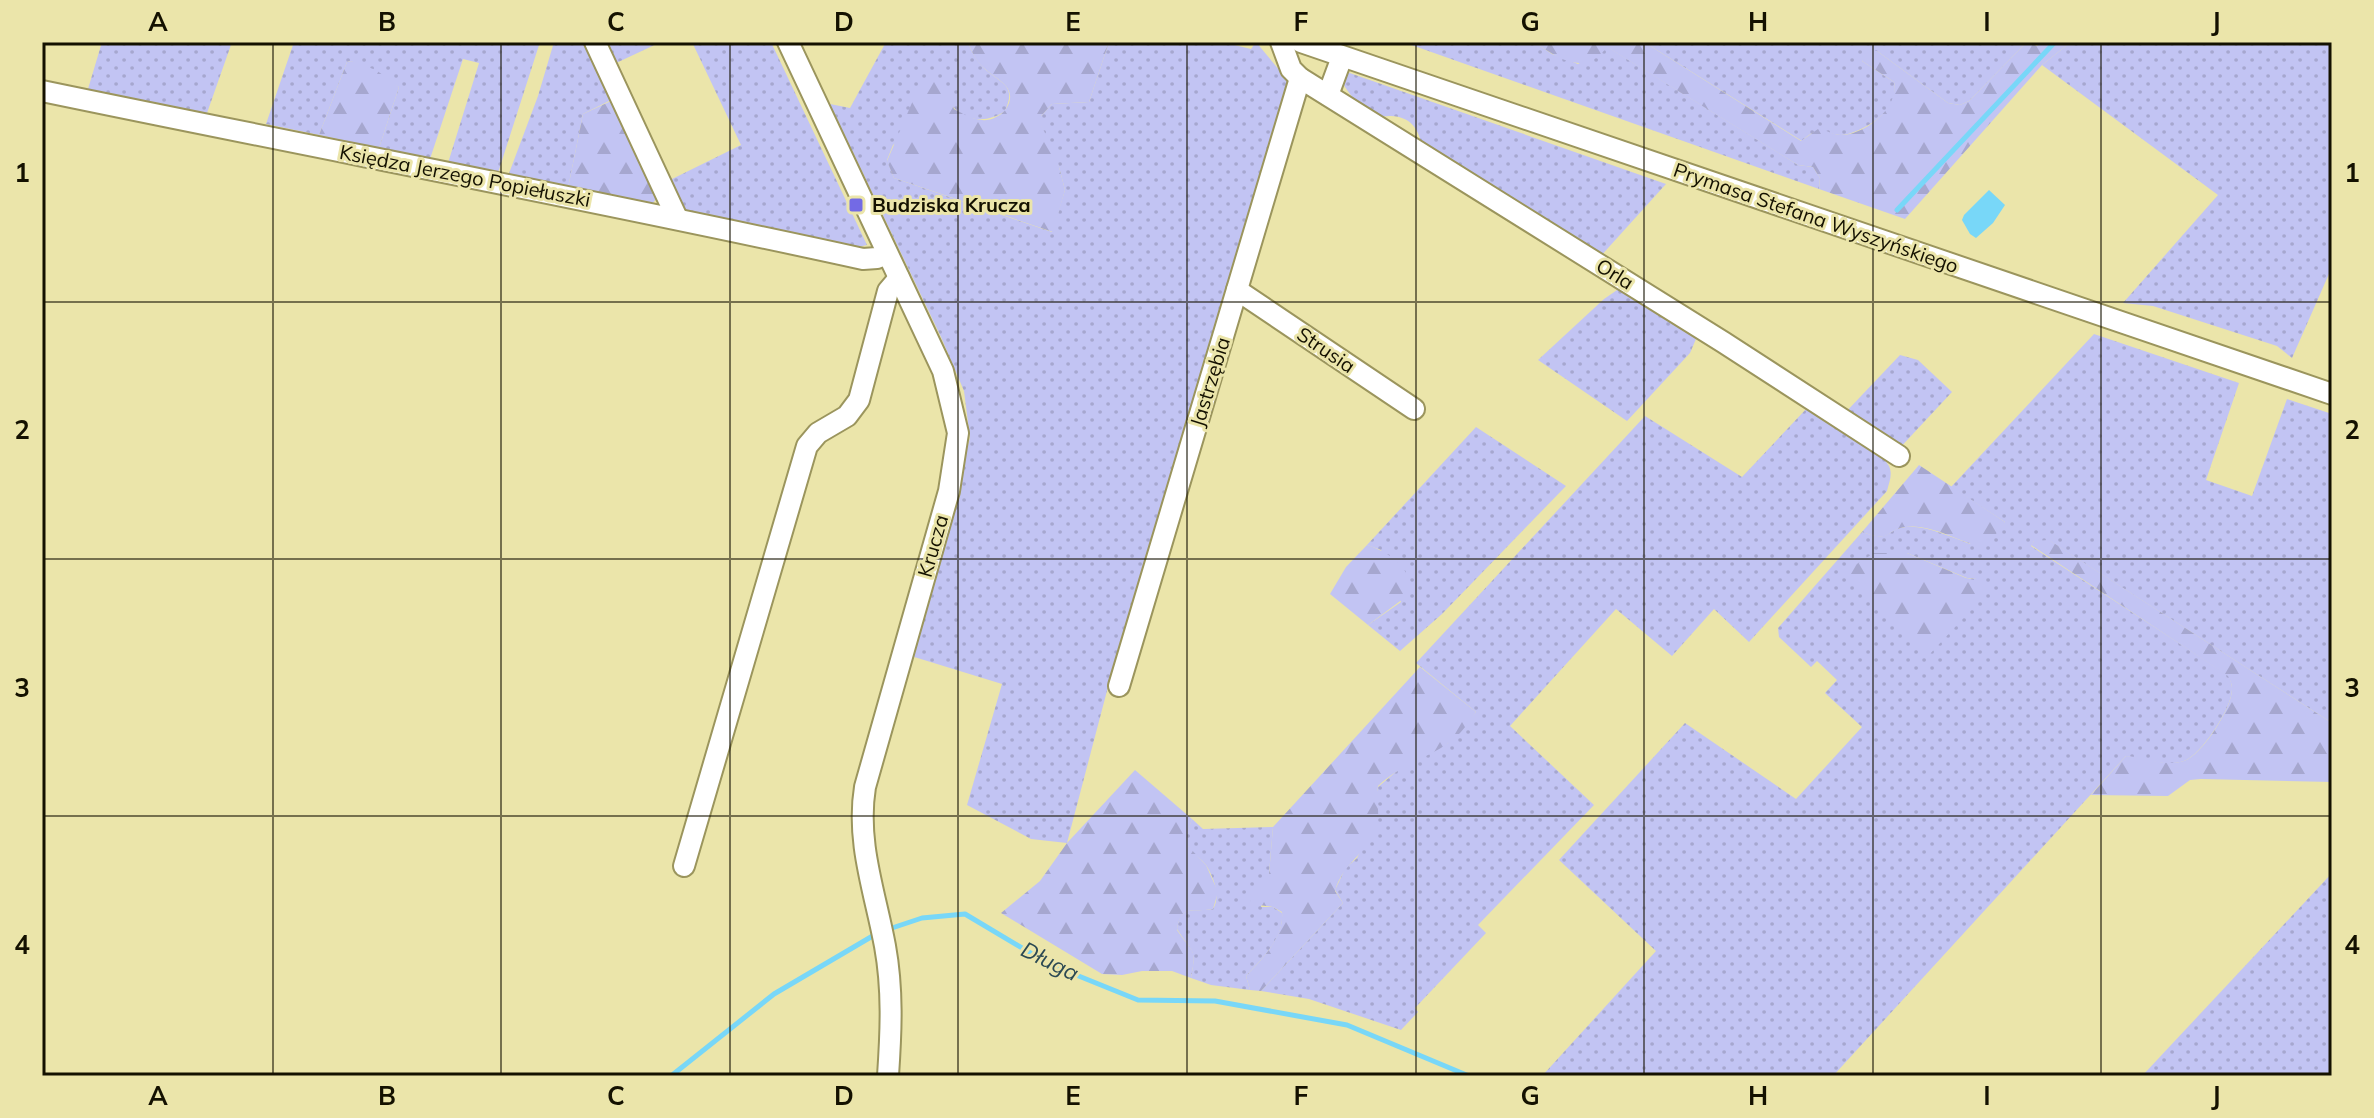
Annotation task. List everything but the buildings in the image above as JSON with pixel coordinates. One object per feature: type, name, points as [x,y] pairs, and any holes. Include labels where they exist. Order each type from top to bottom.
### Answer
[{"type":"street","points":[[595,42],[677,218]]},
{"type":"street","name":"Krucza","points":[[788,42],[943,371],[958,433],[949,491],[861,806],[862,843],[886,949],[892,1015],[888,1076]]},
{"type":"street","points":[[1281,42],[1284,57],[1300,78]]},
{"type":"street","name":"Prymasa Stefana Wyszyńskiego","points":[[1301,42],[2332,394]]},
{"type":"street","points":[[1328,95],[1342,57]]},
{"type":"street","name":"Orla","points":[[1300,78],[1899,456]]},
{"type":"street","name":"Jastrzębia","points":[[1119,686],[1300,78]]},
{"type":"street","name":"Księdza Jerzego Popiełuszki","points":[[42,91],[677,218],[863,259],[887,254]]},
{"type":"street","points":[[684,866],[807,446],[818,433],[847,416],[859,400],[888,291],[899,278]]},
{"type":"street","name":"Strusia","points":[[1237,290],[1414,409]]},
{"type":"green space","points":[[102,42],[232,42],[207,113],[88,89]]},
{"type":"green space","points":[[294,42],[540,42],[498,173],[448,163],[479,63],[463,59],[430,159],[379,148],[399,87],[351,61],[347,62],[319,135],[266,124]]},
{"type":"green space","points":[[554,42],[587,42],[613,99],[583,114],[568,188],[508,176]]},
{"type":"green space","points":[[603,42],[661,42],[614,64]]},
{"type":"green space","points":[[692,42],[771,42],[867,245],[858,247],[689,213],[681,206],[668,181],[741,145]]},
{"type":"green space","points":[[886,42],[968,42],[977,61],[1009,91],[1005,111],[990,118],[967,117],[949,101],[893,145],[887,160],[894,178],[1052,232],[1065,190],[1059,167],[1041,126],[1041,116],[1052,104],[1089,102],[1109,42],[1222,42],[1251,49],[1256,42],[1290,83],[1108,687],[1067,843],[1031,839],[967,805],[1002,684],[911,656],[970,438],[964,391],[830,104],[850,108]]},
{"type":"green space","points":[[968,42],[1109,42],[1089,102],[1052,104],[1041,116],[1041,125],[1056,155],[1065,190],[1053,232],[894,178],[887,161],[920,84],[934,80],[946,86],[954,109],[975,119],[991,119],[1007,108],[1010,97],[1007,87],[979,63]]},
{"type":"green space","points":[[1403,42],[1534,42],[1552,54],[1578,64],[1606,46],[1798,165],[1813,167],[1820,178],[1819,189]]},
{"type":"green space","points":[[1534,42],[1644,42],[1801,141],[1818,129],[1841,135],[1853,133],[1872,124],[1887,109],[1892,100],[1894,82],[1862,61],[1869,50],[1877,51],[1948,103],[1960,105],[1969,101],[2027,42],[2037,46],[2041,42],[2071,42],[2042,65],[1905,219],[1819,189],[1820,178],[1813,167],[1798,165],[1607,47],[1590,61],[1581,63],[1562,59]]},
{"type":"green space","points":[[1644,42],[2027,42],[1969,101],[1960,105],[1948,103],[1877,51],[1862,61],[1894,82],[1893,100],[1888,108],[1857,131],[1841,135],[1820,131],[1802,141]]},
{"type":"green space","points":[[2071,42],[2332,42],[2332,267],[2292,358],[2277,346],[2153,306],[2123,303],[2218,195],[2042,65]]},
{"type":"green space","points":[[347,62],[376,70],[399,87],[379,148],[319,135]]},
{"type":"green space","points":[[1344,71],[1666,184],[1599,258],[1422,144],[1408,121],[1378,116],[1361,106],[1341,79]]},
{"type":"green space","points":[[611,101],[657,198],[652,204],[568,188],[583,114]]},
{"type":"green space","points":[[1620,288],[1696,339],[1690,353],[1627,421],[1538,360]]},
{"type":"green space","points":[[2094,334],[2239,383],[2206,480],[2252,496],[2287,399],[2332,414],[2332,723],[2050,541],[2034,541],[2031,546],[2229,676],[2232,688],[2227,707],[2199,750],[2177,763],[2126,756],[1833,1076],[1542,1076],[1656,951],[1559,860],[1685,723],[1796,799],[1862,727],[1825,693],[1837,680],[1817,661],[1811,667],[1779,637],[1778,628],[1862,532],[1883,536],[1914,527],[1970,544],[2005,522],[1951,487]],"holes":[[[1907,553],[1967,578],[1977,579],[1842,574]]]},
{"type":"green space","points":[[1900,355],[1918,360],[1952,392],[1897,451],[1843,415]]},
{"type":"green space","points":[[1808,407],[1865,443],[1884,459],[1891,472],[1887,491],[1749,642],[1714,609],[1672,656],[1616,609],[1510,726],[1594,805],[1478,925],[1486,933],[1415,1008],[1418,1012],[1401,1030],[1309,999],[1261,991],[1343,903],[1335,890],[1345,869],[1357,858],[1378,814],[1378,787],[1404,765],[1448,743],[1476,712],[1416,663],[1645,416],[1742,477]]},
{"type":"green space","points":[[1476,427],[1566,486],[1442,614],[1400,651],[1368,625],[1401,602],[1381,550],[1367,545]]},
{"type":"green space","points":[[1919,465],[2005,522],[1990,542],[1981,547],[1914,526],[1883,536],[1862,532]]},
{"type":"green space","points":[[2049,540],[2332,723],[2332,782],[2201,779],[2190,780],[2168,796],[2091,795],[2126,756],[2170,763],[2191,757],[2222,718],[2232,686],[2228,676],[2031,545],[2034,541]]},
{"type":"green space","points":[[1367,545],[1394,559],[1405,570],[1412,585],[1407,596],[1368,625],[1330,594],[1346,567]]},
{"type":"green space","points":[[1874,553],[1907,553],[1966,578],[1994,585],[1929,655],[1841,574]]},
{"type":"green space","points":[[1420,667],[1476,712],[1450,742],[1396,772],[1378,786],[1375,831],[1342,874],[1335,891],[1343,903],[1261,991],[1250,990],[1246,976],[1271,947],[1282,922],[1282,912],[1273,907],[1251,904],[1250,899],[1254,887],[1269,874],[1273,827]]},
{"type":"green space","points":[[1135,770],[1192,819],[1187,834],[1188,846],[1206,865],[1218,892],[1213,909],[1189,911],[1181,916],[1179,922],[1177,930],[1193,955],[1191,978],[1172,971],[1102,974],[1001,913],[1040,881],[1067,843]]},
{"type":"green space","points":[[1192,819],[1203,829],[1273,827],[1269,874],[1261,907],[1273,907],[1282,913],[1282,922],[1271,947],[1246,976],[1250,990],[1211,985],[1191,978],[1193,955],[1177,929],[1179,921],[1185,912],[1213,909],[1216,898],[1216,887],[1209,870],[1187,843]]},
{"type":"green space","points":[[2332,873],[2332,1076],[2142,1076]]},
{"type":"shaded area","points":[[1989,190],[2005,205],[1993,223],[1976,238],[1962,220]]},
{"type":"waterway","points":[[1897,210],[2055,42]]},
{"type":"waterway","name":"Długa","points":[[886,930],[922,918],[965,914],[1049,964],[1138,1000],[1215,1001],[1347,1025],[1469,1076]]},
{"type":"waterway","name":"Długa","points":[[671,1076],[774,994],[876,934]]},
{"type":"place","name":"Budziska Krucza","points":[[856,205]]}]
